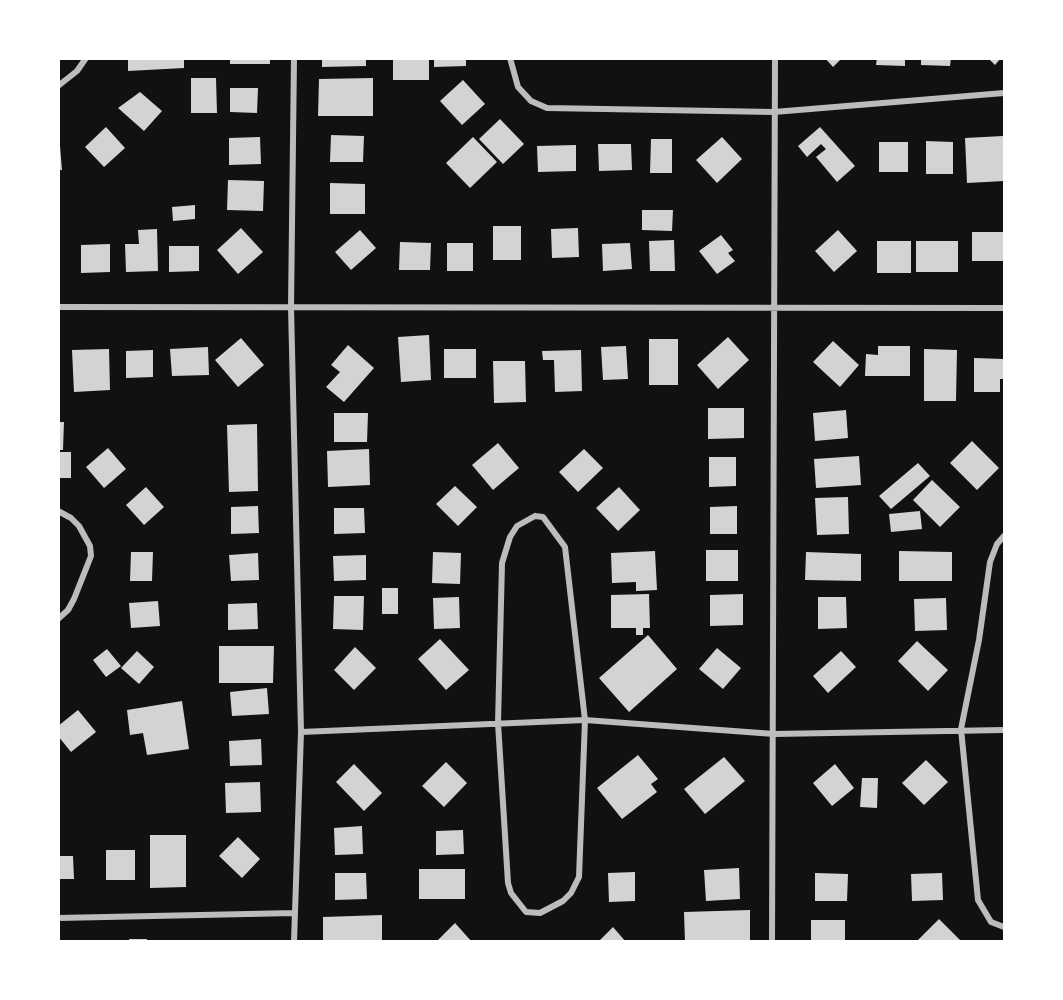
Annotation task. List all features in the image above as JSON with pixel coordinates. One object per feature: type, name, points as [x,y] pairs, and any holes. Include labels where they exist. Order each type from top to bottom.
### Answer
[{"type":"street","points":[[58,86],[77,71],[86,58]]},
{"type":"street","points":[[294,58],[291,307],[302,732],[294,942]]},
{"type":"street","points":[[510,58],[518,87],[531,101],[547,108],[774,112],[1005,93]]},
{"type":"street","points":[[772,942],[775,58]]},
{"type":"street","points":[[58,308],[1005,308]]},
{"type":"street","points":[[58,511],[72,518],[79,526],[90,546],[91,556],[86,575],[71,605],[58,619]]},
{"type":"street","points":[[535,516],[543,517],[566,547],[585,720],[579,877],[571,893],[563,901],[540,913],[526,912],[511,893],[508,883],[498,723],[502,563],[510,537],[517,526],[535,516]]},
{"type":"street","points":[[1005,536],[998,544],[990,562],[979,640],[961,729],[978,900],[991,922],[1005,927]]},
{"type":"street","points":[[302,732],[585,720],[774,734],[1005,730]]},
{"type":"street","points":[[58,918],[295,913]]},
{"type":"building","points":[[128,58],[184,58],[184,68],[128,71]]},
{"type":"building","points":[[230,58],[270,58],[270,64],[230,64]]},
{"type":"building","points":[[322,58],[366,58],[366,66],[322,67]]},
{"type":"building","points":[[393,58],[429,58],[429,80],[393,80]]},
{"type":"building","points":[[434,58],[466,58],[466,66],[434,67]]},
{"type":"building","points":[[825,58],[842,58],[833,67]]},
{"type":"building","points":[[877,58],[905,58],[905,66],[876,65]]},
{"type":"building","points":[[921,58],[951,58],[950,66],[921,65]]},
{"type":"building","points":[[988,58],[1001,58],[995,65]]},
{"type":"building","points":[[191,78],[216,78],[217,113],[191,113]]},
{"type":"building","points":[[373,78],[373,116],[318,116],[319,79]]},
{"type":"building","points":[[463,80],[485,104],[462,125],[440,101]]},
{"type":"building","points":[[230,88],[258,88],[257,113],[230,112]]},
{"type":"building","points":[[140,92],[162,111],[144,131],[118,108]]},
{"type":"building","points":[[500,119],[524,144],[503,164],[479,139]]},
{"type":"building","points":[[106,127],[125,148],[104,167],[85,147]]},
{"type":"building","points":[[820,127],[855,166],[837,182],[816,157],[826,149],[821,144],[807,157],[798,146]]},
{"type":"building","points":[[331,135],[364,136],[363,162],[330,162]]},
{"type":"building","points":[[1003,136],[1004,181],[967,183],[965,138]]},
{"type":"building","points":[[260,137],[261,164],[229,165],[229,138]]},
{"type":"building","points":[[473,137],[497,162],[470,188],[446,163]]},
{"type":"building","points":[[722,137],[742,159],[717,183],[696,160]]},
{"type":"building","points":[[651,139],[672,139],[672,173],[650,173]]},
{"type":"building","points":[[926,141],[953,142],[953,174],[926,174]]},
{"type":"building","points":[[879,142],[908,142],[908,172],[879,172]]},
{"type":"building","points":[[598,144],[631,144],[632,170],[599,171]]},
{"type":"building","points":[[576,145],[576,171],[538,172],[537,146]]},
{"type":"building","points":[[58,146],[60,146],[62,170],[58,170]]},
{"type":"building","points":[[228,180],[264,181],[263,211],[227,210]]},
{"type":"building","points":[[330,183],[365,184],[365,214],[330,214]]},
{"type":"building","points":[[195,205],[195,219],[173,221],[172,207]]},
{"type":"building","points":[[642,210],[673,210],[672,231],[642,230]]},
{"type":"building","points":[[493,226],[521,226],[521,260],[493,260]]},
{"type":"building","points":[[241,228],[263,252],[238,274],[217,250]]},
{"type":"building","points":[[578,228],[579,257],[552,258],[551,229]]},
{"type":"building","points":[[157,229],[158,271],[126,272],[125,244],[139,244],[138,230]]},
{"type":"building","points":[[360,230],[376,248],[351,270],[335,252]]},
{"type":"building","points":[[838,230],[857,251],[834,272],[815,251]]},
{"type":"building","points":[[972,232],[1004,232],[1004,261],[972,261]]},
{"type":"building","points":[[721,235],[733,250],[728,253],[735,261],[717,274],[699,251]]},
{"type":"building","points":[[674,240],[675,271],[650,271],[649,241]]},
{"type":"building","points":[[877,241],[911,241],[911,273],[877,273]]},
{"type":"building","points":[[916,241],[958,241],[958,272],[916,272]]},
{"type":"building","points":[[400,242],[431,243],[430,270],[399,270]]},
{"type":"building","points":[[447,243],[473,243],[473,271],[447,271]]},
{"type":"building","points":[[630,243],[632,269],[603,271],[602,244]]},
{"type":"building","points":[[110,244],[110,272],[81,273],[81,245]]},
{"type":"building","points":[[169,246],[199,246],[199,271],[169,272]]},
{"type":"building","points":[[429,335],[431,380],[401,382],[398,337]]},
{"type":"building","points":[[728,337],[749,360],[718,389],[697,365]]},
{"type":"building","points":[[241,338],[264,365],[238,387],[215,360]]},
{"type":"building","points":[[649,339],[678,339],[678,385],[649,385]]},
{"type":"building","points":[[833,341],[859,365],[840,387],[813,362]]},
{"type":"building","points":[[348,345],[374,368],[344,402],[326,387],[340,372],[331,365]]},
{"type":"building","points":[[626,346],[628,379],[603,380],[601,347]]},
{"type":"building","points":[[878,346],[910,346],[910,376],[865,376],[866,354],[878,355]]},
{"type":"building","points":[[208,347],[209,375],[172,376],[170,349]]},
{"type":"building","points":[[109,349],[110,390],[74,392],[72,350]]},
{"type":"building","points":[[444,349],[476,349],[476,378],[444,378]]},
{"type":"building","points":[[924,349],[957,350],[956,401],[924,401]]},
{"type":"building","points":[[153,350],[153,377],[126,378],[126,351]]},
{"type":"building","points":[[581,350],[582,391],[555,392],[554,360],[543,360],[542,351]]},
{"type":"building","points":[[974,358],[1004,359],[1004,379],[1000,379],[1000,392],[974,392]]},
{"type":"building","points":[[493,361],[525,361],[526,402],[494,403]]},
{"type":"building","points":[[708,408],[744,408],[744,438],[708,439]]},
{"type":"building","points":[[846,410],[848,438],[815,441],[813,413]]},
{"type":"building","points":[[334,413],[368,413],[367,442],[334,442]]},
{"type":"building","points":[[58,422],[64,422],[63,450],[58,450]]},
{"type":"building","points":[[257,424],[258,491],[229,492],[227,425]]},
{"type":"building","points":[[972,441],[999,468],[977,490],[950,463]]},
{"type":"building","points":[[498,443],[519,468],[493,490],[472,465]]},
{"type":"building","points":[[108,448],[126,469],[104,488],[86,467]]},
{"type":"building","points":[[369,449],[370,485],[328,487],[327,451]]},
{"type":"building","points":[[584,449],[603,468],[578,492],[559,472]]},
{"type":"building","points":[[58,452],[71,452],[71,478],[58,478]]},
{"type":"building","points":[[859,456],[861,485],[816,488],[814,459]]},
{"type":"building","points":[[709,457],[736,457],[736,486],[709,487]]},
{"type":"building","points":[[918,463],[930,476],[891,509],[879,496]]},
{"type":"building","points":[[932,480],[960,507],[940,527],[913,500]]},
{"type":"building","points":[[455,486],[477,507],[458,526],[436,504]]},
{"type":"building","points":[[146,487],[164,507],[144,525],[126,505]]},
{"type":"building","points":[[619,487],[640,510],[618,531],[596,508]]},
{"type":"building","points":[[848,497],[849,534],[817,535],[815,498]]},
{"type":"building","points":[[258,506],[259,533],[231,534],[231,507]]},
{"type":"building","points":[[737,506],[737,534],[710,534],[710,507]]},
{"type":"building","points":[[334,508],[364,508],[365,533],[334,534]]},
{"type":"building","points":[[920,511],[922,529],[891,532],[889,514]]},
{"type":"building","points":[[706,550],[738,550],[738,581],[706,581]]},
{"type":"building","points":[[655,551],[657,590],[636,591],[636,582],[612,583],[611,553]]},
{"type":"building","points":[[899,551],[952,552],[952,581],[899,581]]},
{"type":"building","points":[[131,552],[153,552],[152,581],[130,581]]},
{"type":"building","points":[[433,552],[461,553],[460,584],[432,583]]},
{"type":"building","points":[[806,552],[861,554],[861,581],[805,580]]},
{"type":"building","points":[[258,553],[259,580],[231,581],[229,555]]},
{"type":"building","points":[[366,555],[366,580],[334,581],[333,556]]},
{"type":"building","points":[[382,588],[398,588],[398,614],[382,614]]},
{"type":"building","points":[[649,594],[650,628],[643,628],[643,635],[636,635],[636,628],[611,628],[611,595]]},
{"type":"building","points":[[743,594],[743,625],[710,626],[710,595]]},
{"type":"building","points":[[334,596],[364,596],[363,630],[333,629]]},
{"type":"building","points":[[459,597],[460,628],[434,629],[433,598]]},
{"type":"building","points":[[818,597],[846,597],[847,628],[818,629]]},
{"type":"building","points":[[946,598],[947,630],[915,631],[914,599]]},
{"type":"building","points":[[158,601],[160,626],[131,628],[129,603]]},
{"type":"building","points":[[257,603],[258,629],[228,630],[228,604]]},
{"type":"building","points":[[648,635],[677,669],[629,712],[599,678]]},
{"type":"building","points":[[440,639],[469,670],[446,690],[418,659]]},
{"type":"building","points":[[917,641],[948,670],[928,691],[898,661]]},
{"type":"building","points":[[219,646],[274,646],[273,683],[219,683]]},
{"type":"building","points":[[355,647],[376,668],[354,690],[334,670]]},
{"type":"building","points":[[717,648],[741,668],[723,689],[699,669]]},
{"type":"building","points":[[107,649],[121,666],[106,677],[93,660]]},
{"type":"building","points":[[137,651],[154,667],[139,684],[121,668]]},
{"type":"building","points":[[841,651],[856,667],[828,693],[813,676]]},
{"type":"building","points":[[267,688],[269,714],[232,716],[230,692]]},
{"type":"building","points":[[182,701],[189,749],[147,755],[143,733],[130,735],[127,710]]},
{"type":"building","points":[[78,710],[96,732],[71,752],[58,736],[58,726]]},
{"type":"building","points":[[261,739],[262,765],[230,766],[229,741]]},
{"type":"building","points":[[638,755],[658,779],[651,784],[657,792],[622,819],[597,788]]},
{"type":"building","points":[[724,757],[745,781],[705,814],[684,789]]},
{"type":"building","points":[[926,760],[948,782],[924,805],[902,783]]},
{"type":"building","points":[[446,762],[467,783],[444,807],[422,786]]},
{"type":"building","points":[[354,764],[382,793],[364,811],[336,782]]},
{"type":"building","points":[[835,764],[854,788],[832,806],[813,783]]},
{"type":"building","points":[[862,778],[878,778],[877,808],[860,807]]},
{"type":"building","points":[[260,782],[261,812],[226,813],[225,783]]},
{"type":"building","points":[[362,826],[363,854],[335,855],[334,828]]},
{"type":"building","points":[[463,830],[464,854],[436,855],[436,831]]},
{"type":"building","points":[[150,835],[186,835],[186,887],[150,888]]},
{"type":"building","points":[[238,837],[260,859],[242,878],[219,856]]},
{"type":"building","points":[[106,850],[135,850],[135,880],[106,880]]},
{"type":"building","points":[[58,856],[73,856],[74,879],[58,879]]},
{"type":"building","points":[[739,868],[740,899],[706,901],[704,870]]},
{"type":"building","points":[[419,869],[465,869],[465,899],[419,899]]},
{"type":"building","points":[[635,872],[635,901],[609,902],[608,873]]},
{"type":"building","points":[[335,873],[366,873],[367,899],[335,900]]},
{"type":"building","points":[[815,873],[848,874],[847,901],[815,901]]},
{"type":"building","points":[[942,873],[943,900],[912,901],[911,874]]},
{"type":"building","points":[[750,910],[750,942],[685,942],[684,912]]},
{"type":"building","points":[[382,915],[382,942],[323,942],[323,917]]},
{"type":"building","points":[[939,919],[962,942],[916,942]]},
{"type":"building","points":[[811,920],[845,920],[845,942],[811,942]]},
{"type":"building","points":[[455,923],[472,942],[436,942]]},
{"type":"building","points":[[613,927],[626,942],[598,942]]},
{"type":"building","points":[[129,939],[147,939],[147,942],[129,942]]}]
